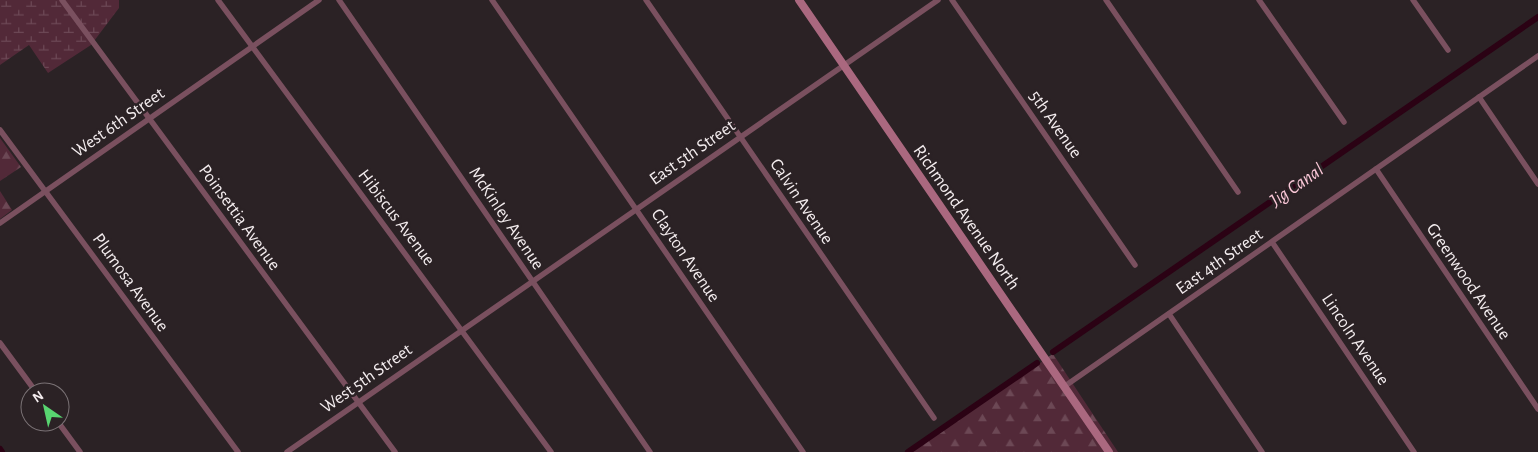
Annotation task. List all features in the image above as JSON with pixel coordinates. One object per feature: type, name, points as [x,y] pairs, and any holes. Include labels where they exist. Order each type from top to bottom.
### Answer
[{"type":"street","name":"Poinsettia Avenue","points":[[62,0],[394,452]]},
{"type":"street","name":"Hibiscus Avenue","points":[[218,0],[552,452]]},
{"type":"street","name":"West 6th Street","points":[[0,223],[319,0]]},
{"type":"street","name":"McKinley Avenue","points":[[339,0],[650,452]]},
{"type":"street","name":"Clayton Avenue","points":[[492,0],[803,452]]},
{"type":"street","name":"Calvin Avenue","points":[[646,0],[934,418]]},
{"type":"street","name":"Richmond Avenue North","points":[[799,0],[1109,452]]},
{"type":"street","name":"East 5th Street","points":[[462,330],[938,0]]},
{"type":"street","name":"5th Avenue","points":[[952,0],[1135,265]]},
{"type":"street","points":[[1106,0],[1238,192]]},
{"type":"street","points":[[1259,0],[1344,122]]},
{"type":"street","points":[[1413,0],[1448,50]]},
{"type":"street","name":"East 4th Street","points":[[1065,386],[1538,56]]},
{"type":"street","points":[[1479,97],[1538,184]]},
{"type":"street","name":"Plumosa Avenue","points":[[0,130],[238,452]]},
{"type":"street","name":"Greenwood Avenue","points":[[1376,169],[1538,409]]},
{"type":"street","name":"Lincoln Avenue","points":[[1272,242],[1414,452]]},
{"type":"street","points":[[1169,314],[1262,452]]},
{"type":"street","name":"West 5th Street","points":[[287,452],[462,330]]},
{"type":"street","points":[[0,343],[29,382]]},
{"type":"street","points":[[65,432],[80,452]]},
{"type":"green space","points":[[0,0],[119,0],[119,8],[91,45],[48,73],[29,45],[0,65]]},
{"type":"green space","points":[[0,138],[21,167],[0,181]]},
{"type":"green space","points":[[0,191],[12,210],[0,219]]},
{"type":"green space","points":[[1053,354],[1118,452],[1113,452],[1048,357]]},
{"type":"green space","points":[[1043,361],[1105,452],[909,452]]},
{"type":"waterway","name":"Jig Canal","points":[[1053,352],[1538,17]]},
{"type":"waterway","name":"Jig Canal","points":[[908,452],[1037,363]]}]
